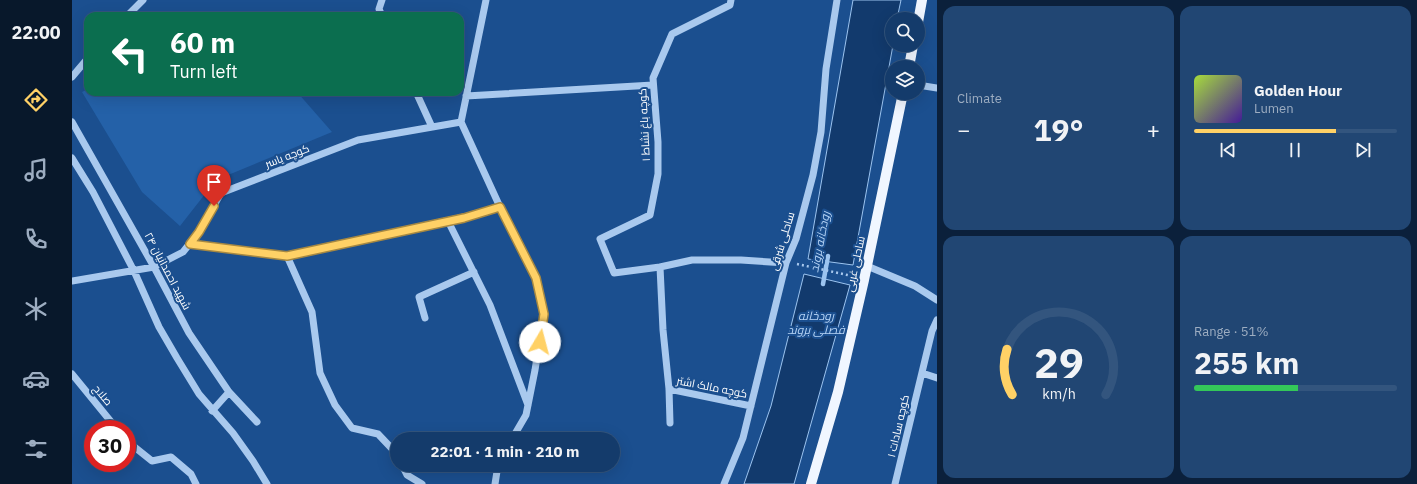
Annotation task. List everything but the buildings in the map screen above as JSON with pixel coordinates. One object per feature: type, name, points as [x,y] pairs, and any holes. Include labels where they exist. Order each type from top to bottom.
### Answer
[{"type":"main road","points":[[920,12],[922,0]]},
{"type":"main road","name":"ساحلی غربی","points":[[811,484],[838,392],[867,266],[902,100]]},
{"type":"street","points":[[131,12],[143,0]]},
{"type":"street","points":[[380,12],[379,9],[382,0]]},
{"type":"street","points":[[486,0],[461,122],[500,207],[536,278],[544,314],[536,370],[526,415],[516,432]]},
{"type":"street","name":"کوچه باغ نشاط ۱","points":[[660,267],[614,273],[600,239],[650,215],[658,174],[658,142],[653,78],[672,34],[730,5],[731,0]]},
{"type":"street","name":"ساحلی شرقی","points":[[724,484],[743,438],[786,263],[796,239],[820,139],[826,69],[837,0]]},
{"type":"street","points":[[72,77],[84,63]]},
{"type":"street","points":[[466,96],[653,85]]},
{"type":"street","points":[[925,86],[937,88]]},
{"type":"street","points":[[418,96],[432,127]]},
{"type":"street","name":"شهید احمدانیان ۲۴","points":[[72,122],[154,267],[189,333],[229,392],[257,422]]},
{"type":"street","name":"کوچه یاسر","points":[[72,281],[154,267],[182,252],[199,232],[221,193],[358,140],[461,122]]},
{"type":"street","points":[[72,158],[93,192],[134,271],[159,327],[199,394],[212,411],[233,433],[267,484]]},
{"type":"street","points":[[190,244],[287,256],[448,221],[500,207]]},
{"type":"street","points":[[448,221],[490,305],[528,405]]},
{"type":"street","points":[[287,256],[312,312],[320,373],[334,405],[352,428],[378,434],[390,447]]},
{"type":"street","points":[[670,423],[660,267],[692,260],[741,260],[786,263]]},
{"type":"street","points":[[867,266],[915,286],[937,300]]},
{"type":"street","points":[[425,318],[419,297],[474,272]]},
{"type":"street","name":"کوچه سادات ۱","points":[[895,484],[932,331],[937,320]]},
{"type":"street","points":[[922,373],[937,378]]},
{"type":"street","name":"صلاح","points":[[72,374],[110,420]]},
{"type":"street","name":"کوچه مالک اشتر","points":[[669,389],[751,406]]},
{"type":"street","points":[[212,411],[229,392]]},
{"type":"street","points":[[136,448],[152,461],[171,458],[191,474],[196,484]]},
{"type":"street","points":[[405,472],[406,475],[422,484]]},
{"type":"street","points":[[495,484],[497,472]]},
{"type":"path","points":[[795,264],[844,273]]},
{"type":"shaded area","points":[[84,96],[300,96],[332,132],[216,180],[180,226],[142,192]]},
{"type":"water","points":[[853,0],[901,0],[898,12],[885,12],[885,52],[892,52],[890,60],[885,60],[885,89],[853,265],[808,259]]},
{"type":"water","name":"رودخانه فصلی بروند","points":[[804,274],[850,285],[794,484],[744,484],[771,406]]},
{"type":"waterway","name":"رودخانه بروند","points":[[823,284],[828,256]]},
{"type":"route","points":[[214,206],[199,232],[190,244],[287,256],[464,218],[500,207],[536,278],[544,314],[540,342]]}]
